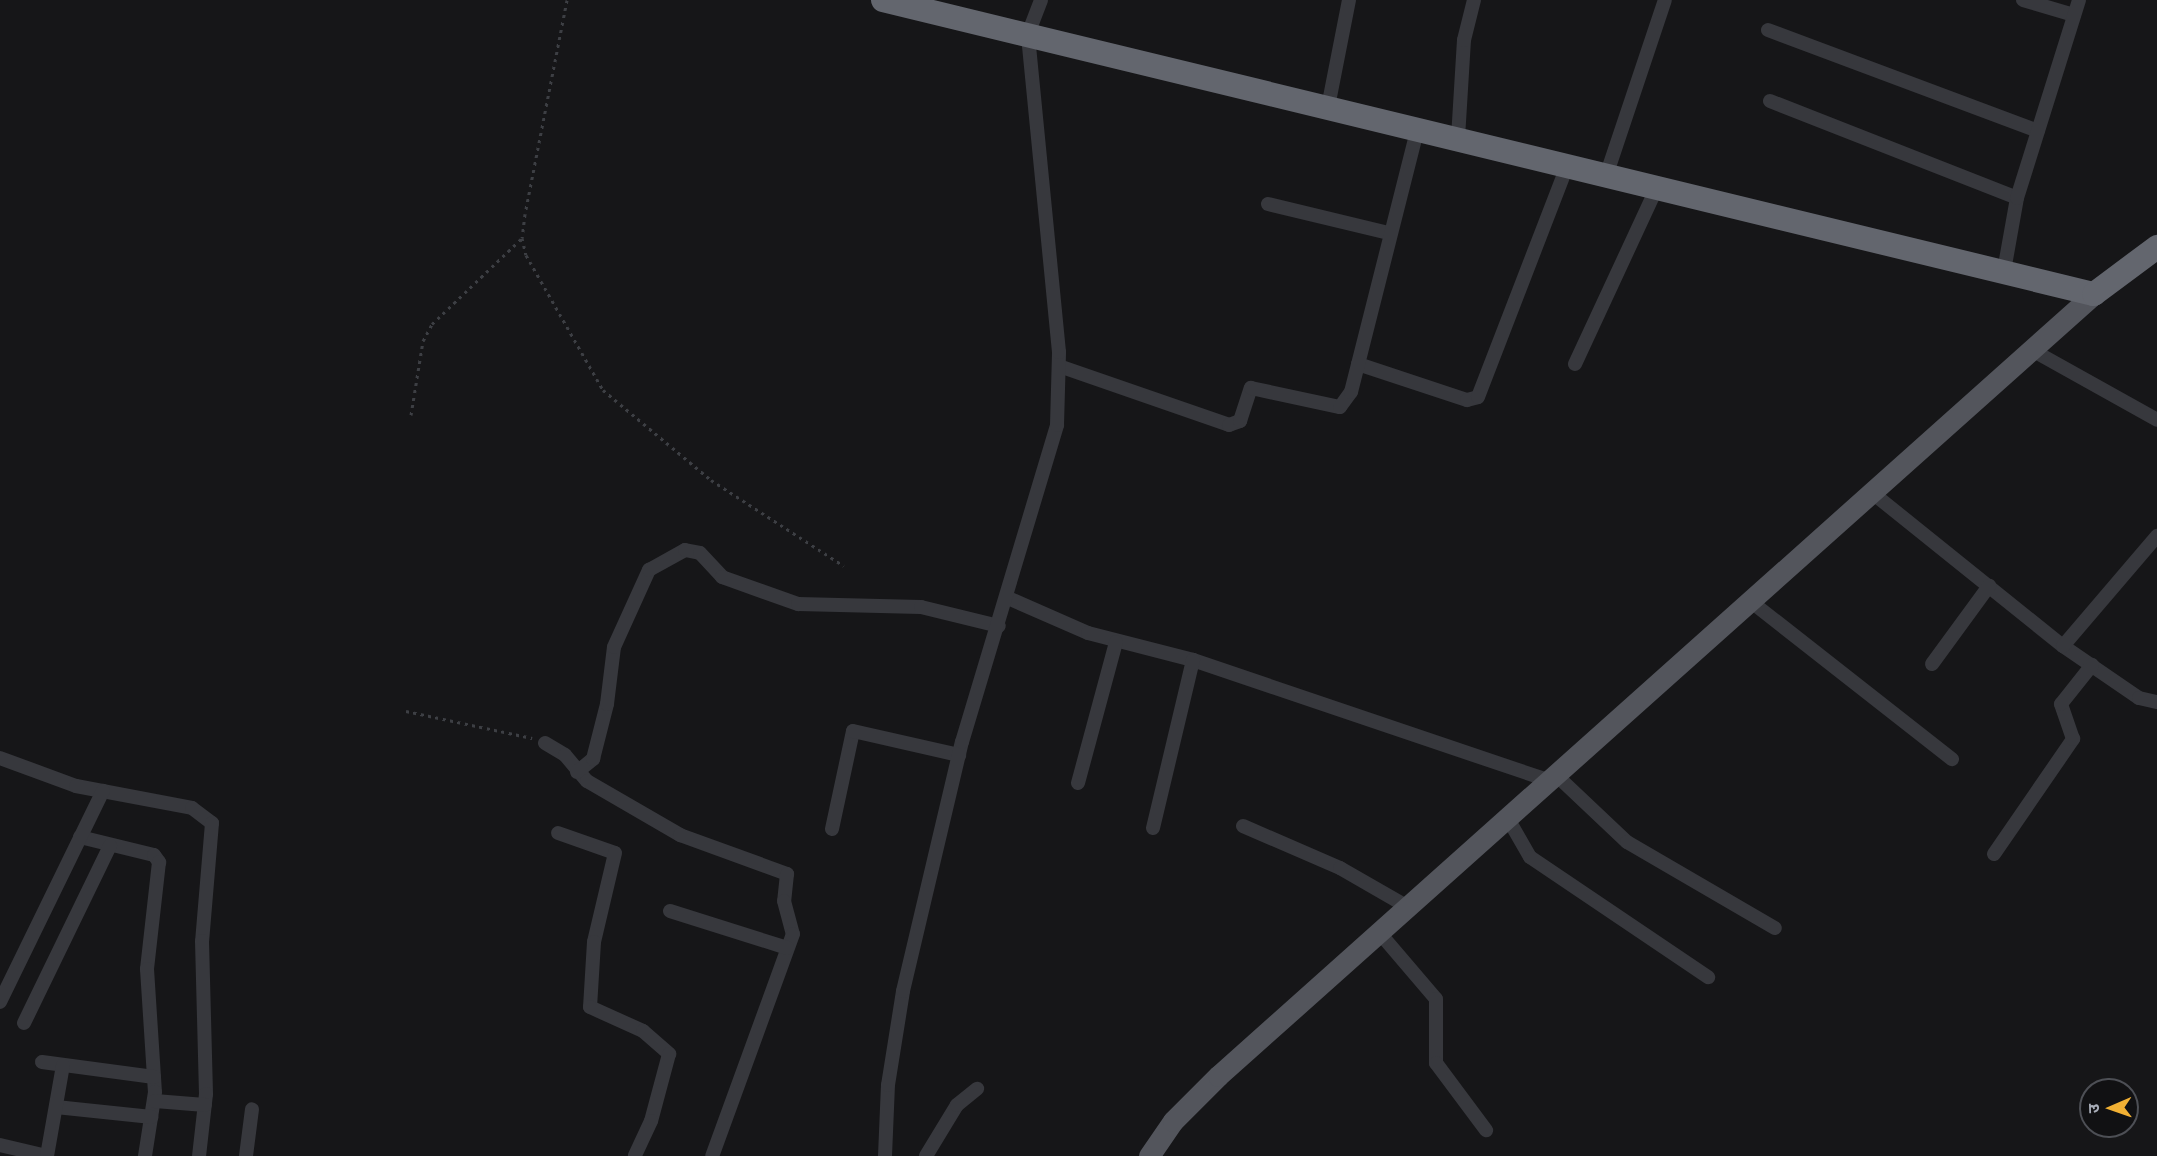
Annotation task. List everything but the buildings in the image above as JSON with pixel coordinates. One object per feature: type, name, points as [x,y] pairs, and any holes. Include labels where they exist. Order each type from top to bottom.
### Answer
[{"type":"highway","points":[[883,0],[1658,185],[2094,294],[2157,247]]},
{"type":"main road","points":[[1149,1156],[1173,1121],[1218,1076],[1870,491],[2094,294]]},
{"type":"street","points":[[885,1156],[888,1086],[903,991],[959,755],[1008,598],[1055,435],[1059,366],[1028,34],[1041,0]]},
{"type":"street","points":[[1328,107],[1349,0]]},
{"type":"street","points":[[1458,138],[1464,40],[1474,0]]},
{"type":"street","points":[[1607,173],[1665,0]]},
{"type":"street","points":[[2024,0],[2074,15]]},
{"type":"street","points":[[2004,271],[2017,198],[2079,0]]},
{"type":"street","points":[[1768,30],[2038,130]]},
{"type":"street","points":[[1770,100],[2017,198]]},
{"type":"street","points":[[1059,366],[1236,426],[1251,388],[1340,407],[1351,392],[1389,233],[1418,128]]},
{"type":"street","points":[[1358,364],[1467,400],[1478,397],[1568,164]]},
{"type":"street","points":[[1575,364],[1658,185]]},
{"type":"street","points":[[1268,204],[1389,233]]},
{"type":"street","points":[[2032,350],[2157,420]]},
{"type":"street","points":[[1870,491],[2063,646],[2139,698],[2157,702]]},
{"type":"street","points":[[2063,646],[2157,536]]},
{"type":"street","points":[[577,772],[593,759],[607,704],[614,648],[649,570],[684,550],[700,553],[722,577],[798,604],[921,607],[999,626]]},
{"type":"street","points":[[1932,664],[1989,586]]},
{"type":"street","points":[[1008,598],[1116,642],[1193,660],[1552,777],[1627,842],[1775,928]]},
{"type":"street","points":[[1749,600],[1952,759]]},
{"type":"street","points":[[1077,783],[1116,642]]},
{"type":"street","points":[[1154,828],[1193,660]]},
{"type":"street","points":[[1994,854],[2073,739],[2061,704],[2092,665]]},
{"type":"street","points":[[832,829],[854,731],[959,755]]},
{"type":"street","points":[[545,743],[565,755],[577,772],[680,835],[788,874],[784,901],[793,934],[712,1156]]},
{"type":"street","points":[[0,758],[103,791],[192,808],[212,823],[201,979],[205,1105],[199,1156]]},
{"type":"street","points":[[0,1002],[103,791]]},
{"type":"street","points":[[1507,817],[1530,857],[1708,977]]},
{"type":"street","points":[[1243,826],[1340,868],[1406,906]]},
{"type":"street","points":[[558,833],[615,853],[594,942],[590,1007],[643,1031],[669,1054],[640,1154]]},
{"type":"street","points":[[80,837],[154,855],[159,862],[147,969],[154,1101],[145,1156]]},
{"type":"street","points":[[24,1023],[110,846]]},
{"type":"street","points":[[670,911],[787,948]]},
{"type":"street","points":[[1378,931],[1436,999],[1436,1063],[1486,1130]]},
{"type":"street","points":[[42,1062],[154,1077]]},
{"type":"street","points":[[0,1145],[47,1156],[63,1065]]},
{"type":"street","points":[[926,1156],[957,1105],[977,1089]]},
{"type":"street","points":[[154,1101],[205,1105]]},
{"type":"street","points":[[56,1107],[152,1117]]},
{"type":"street","points":[[246,1156],[252,1109]]},
{"type":"path","points":[[567,0],[522,238],[526,255],[603,390],[711,480],[844,566]]},
{"type":"path","points":[[411,415],[423,341],[432,324],[522,238]]},
{"type":"path","points":[[406,711],[508,730],[545,743]]}]
